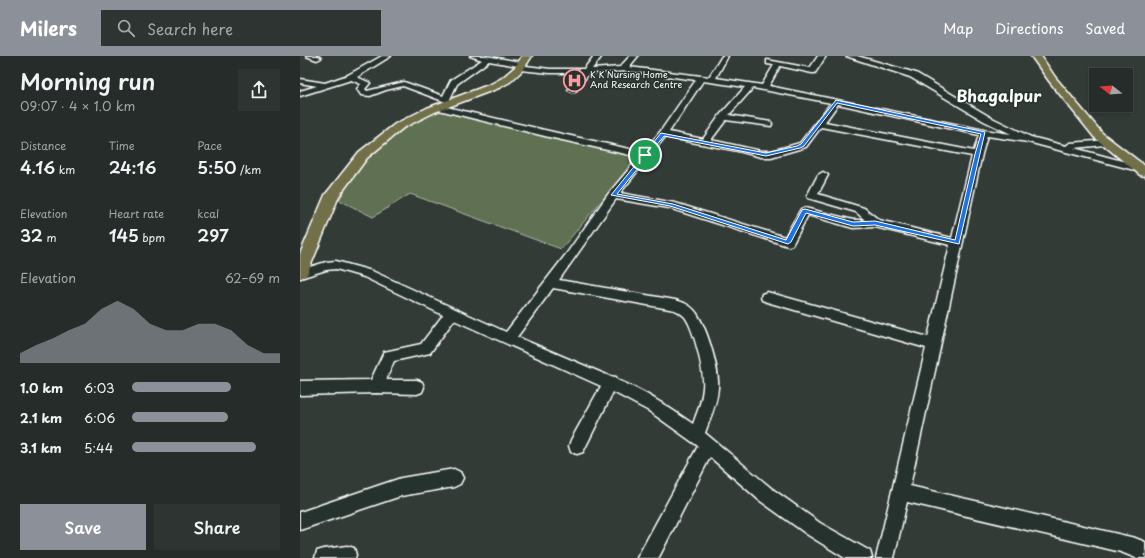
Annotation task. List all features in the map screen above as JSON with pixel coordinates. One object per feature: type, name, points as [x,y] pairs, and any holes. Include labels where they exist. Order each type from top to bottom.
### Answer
[{"type":"main road","points":[[1036,56],[1052,79],[1105,142],[1143,170]]},
{"type":"main road","points":[[300,270],[332,195],[363,156],[399,126],[445,103],[495,86],[523,63]]},
{"type":"street","points":[[300,94],[351,77],[387,56]]},
{"type":"street","points":[[474,56],[523,63],[550,71],[630,69],[764,87],[984,133],[1028,139],[1143,170]]},
{"type":"street","points":[[572,90],[598,56]]},
{"type":"street","points":[[622,70],[634,56]]},
{"type":"street","points":[[764,87],[781,64],[791,56]]},
{"type":"street","points":[[770,62],[812,71],[822,56]]},
{"type":"street","points":[[850,56],[913,75],[987,119],[1028,139]]},
{"type":"street","points":[[508,339],[614,195],[706,78],[725,57]]},
{"type":"street","points":[[445,103],[454,82],[486,58]]},
{"type":"street","points":[[351,77],[366,83],[361,90],[364,93],[370,94],[384,88],[404,84],[445,103],[553,135],[645,155]]},
{"type":"street","points":[[300,81],[328,84]]},
{"type":"street","points":[[705,142],[751,85]]},
{"type":"street","points":[[663,134],[762,154],[771,154],[803,145],[836,102]]},
{"type":"street","points":[[724,117],[768,124]]},
{"type":"street","points":[[819,124],[977,154]]},
{"type":"street","points":[[885,558],[977,154],[984,133]]},
{"type":"street","points":[[1048,144],[1073,146],[1105,142]]},
{"type":"street","points":[[823,175],[812,196],[860,210],[875,223]]},
{"type":"street","points":[[614,195],[671,205],[788,242],[805,210],[853,224],[875,223],[957,243]]},
{"type":"street","points":[[300,270],[336,265],[368,274],[508,339],[611,382],[654,406],[702,440],[765,494],[814,529],[863,558]]},
{"type":"street","points":[[550,283],[675,305],[683,308],[689,312],[702,342],[710,371],[711,389],[706,409],[702,440],[652,550],[646,558]]},
{"type":"street","points":[[767,297],[933,344]]},
{"type":"street","points":[[376,386],[389,356],[425,349],[452,313]]},
{"type":"street","points":[[577,446],[611,382]]},
{"type":"street","points":[[300,388],[376,386],[417,387]]},
{"type":"street","points":[[300,521],[401,488],[454,478]]},
{"type":"street","points":[[900,492],[1121,543],[1135,547],[1145,553]]},
{"type":"street","points":[[324,558],[347,555]]},
{"type":"green space","points":[[439,109],[639,156],[561,249],[410,194],[373,217],[339,200],[362,163],[370,154],[388,139]]},
{"type":"place","name":"K K Nursing Home And Research Centre","points":[[575,80]]},
{"type":"district","name":"Bhagalpur","points":[[999,96]]},
{"type":"route","points":[[836,102],[984,133],[977,154],[957,243],[875,223],[853,224],[805,210],[788,242],[671,205],[614,195],[645,155],[663,134],[739,148],[766,155],[798,147],[803,145],[836,102]]}]
